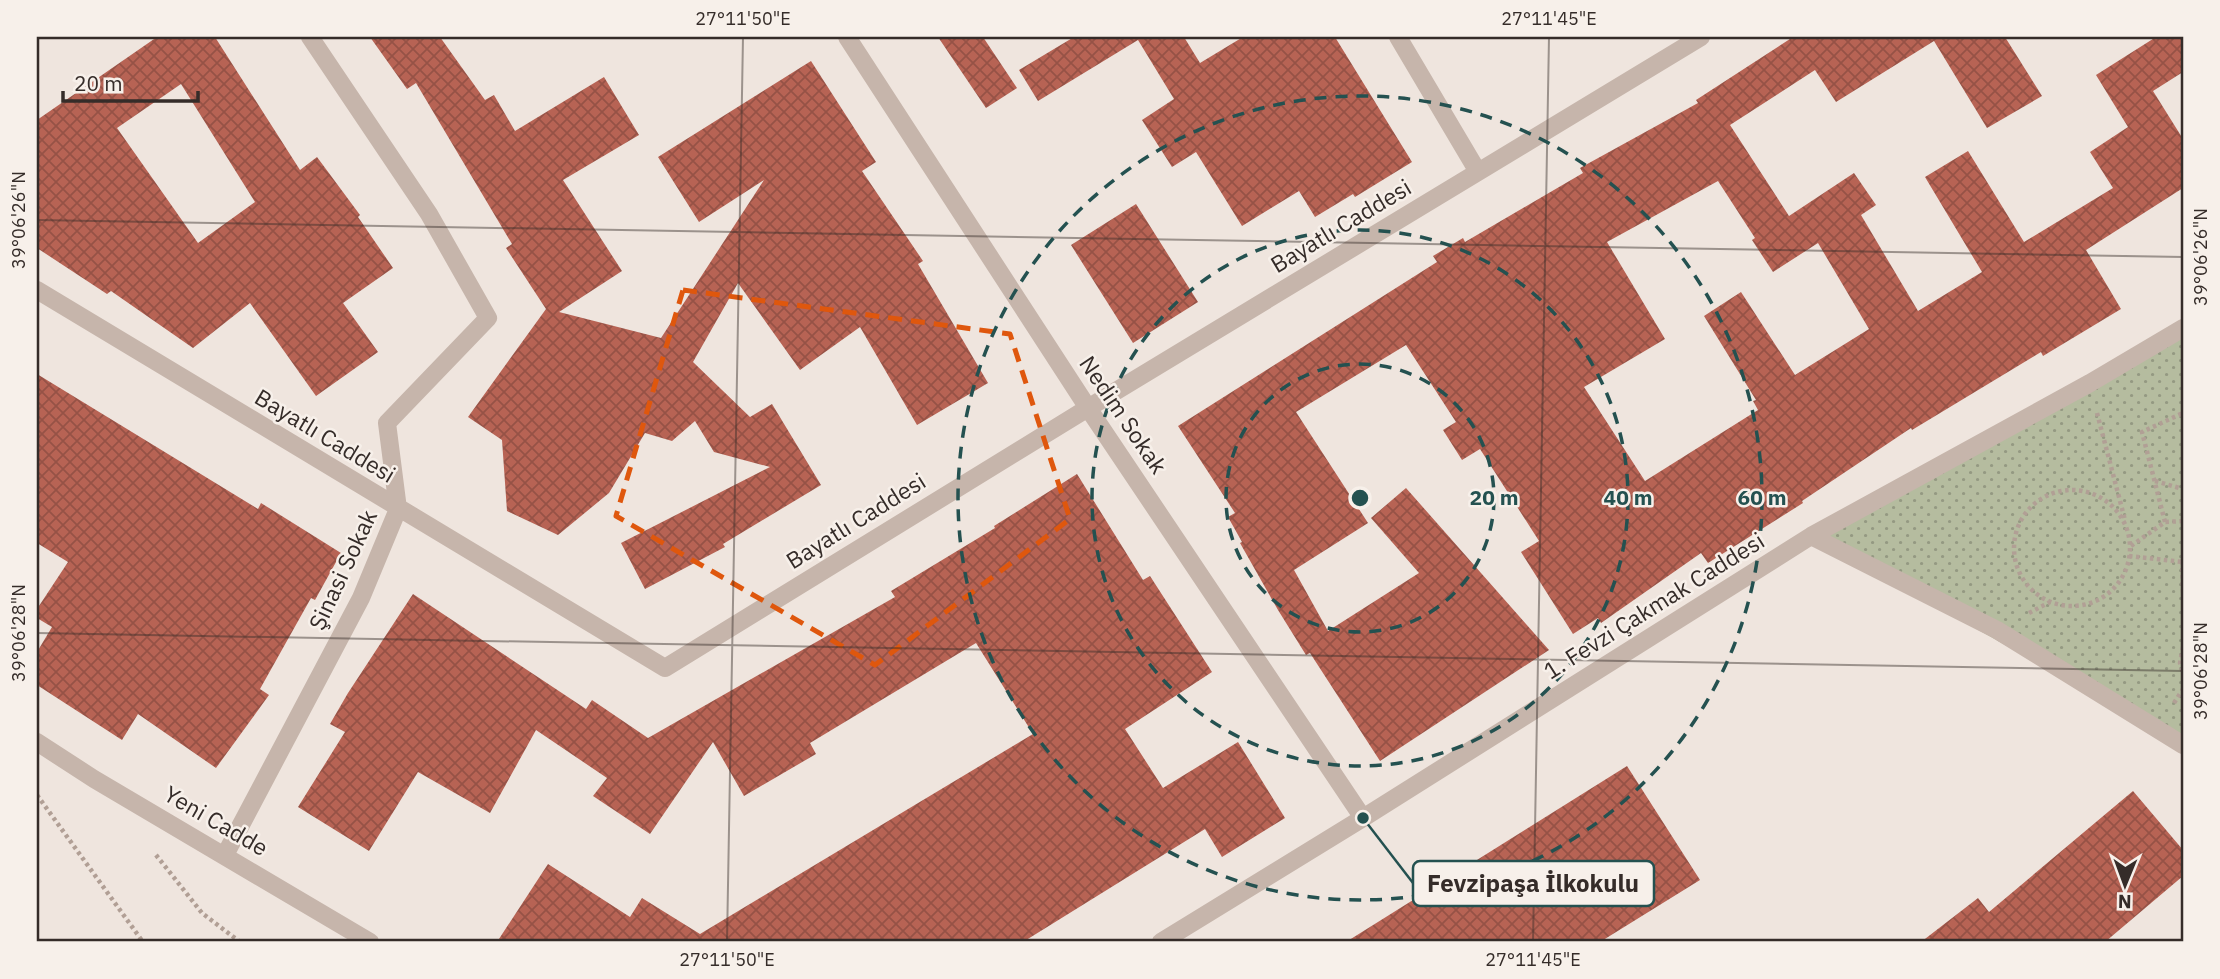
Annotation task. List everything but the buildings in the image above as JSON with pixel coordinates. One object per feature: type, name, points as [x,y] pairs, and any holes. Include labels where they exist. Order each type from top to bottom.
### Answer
[{"type":"street","name":"Şinasi Sokak","points":[[225,855],[361,598],[398,509],[387,423],[488,318],[429,214],[310,37]]},
{"type":"street","name":"Nedim Sokak","points":[[847,37],[1088,408],[1363,818]]},
{"type":"street","points":[[1398,37],[1478,172]]},
{"type":"street","name":"Bayatlı Caddesi","points":[[37,290],[665,668],[1701,37]]},
{"type":"street","name":"1. Fevzi Çakmak Caddesi","points":[[1161,942],[1811,536],[2090,383],[2183,328]]},
{"type":"street","points":[[1811,536],[1997,630],[2183,745]]},
{"type":"street","name":"Yeni Cadde","points":[[37,742],[94,779],[370,942]]},
{"type":"path","points":[[2090,383],[2127,528],[2131,546],[2128,566],[2119,583],[2104,596],[2087,604],[2069,606],[2050,602],[2034,592],[2022,577],[2015,560],[2014,541],[2019,524],[2030,508],[2045,496],[2064,490],[2084,491],[2102,498],[2117,510],[2127,528]]},
{"type":"path","points":[[2165,522],[2142,432],[2183,414]]},
{"type":"path","points":[[2155,481],[2183,489]]},
{"type":"path","points":[[2131,546],[2165,522],[2183,521]]},
{"type":"path","points":[[2129,556],[2183,561],[2183,593]]},
{"type":"path","points":[[2183,647],[2180,663],[2183,673]]},
{"type":"path","points":[[37,795],[144,942]]},
{"type":"path","points":[[152,851],[202,913],[240,942]]},
{"type":"highlighted area","points":[[683,290],[1010,334],[1070,519],[875,665],[616,516]]},
{"type":"green space","points":[[2183,328],[2183,745],[1811,536]]},
{"type":"place","name":"Fevzipaşa İlkokulu","points":[[1363,818]]}]
